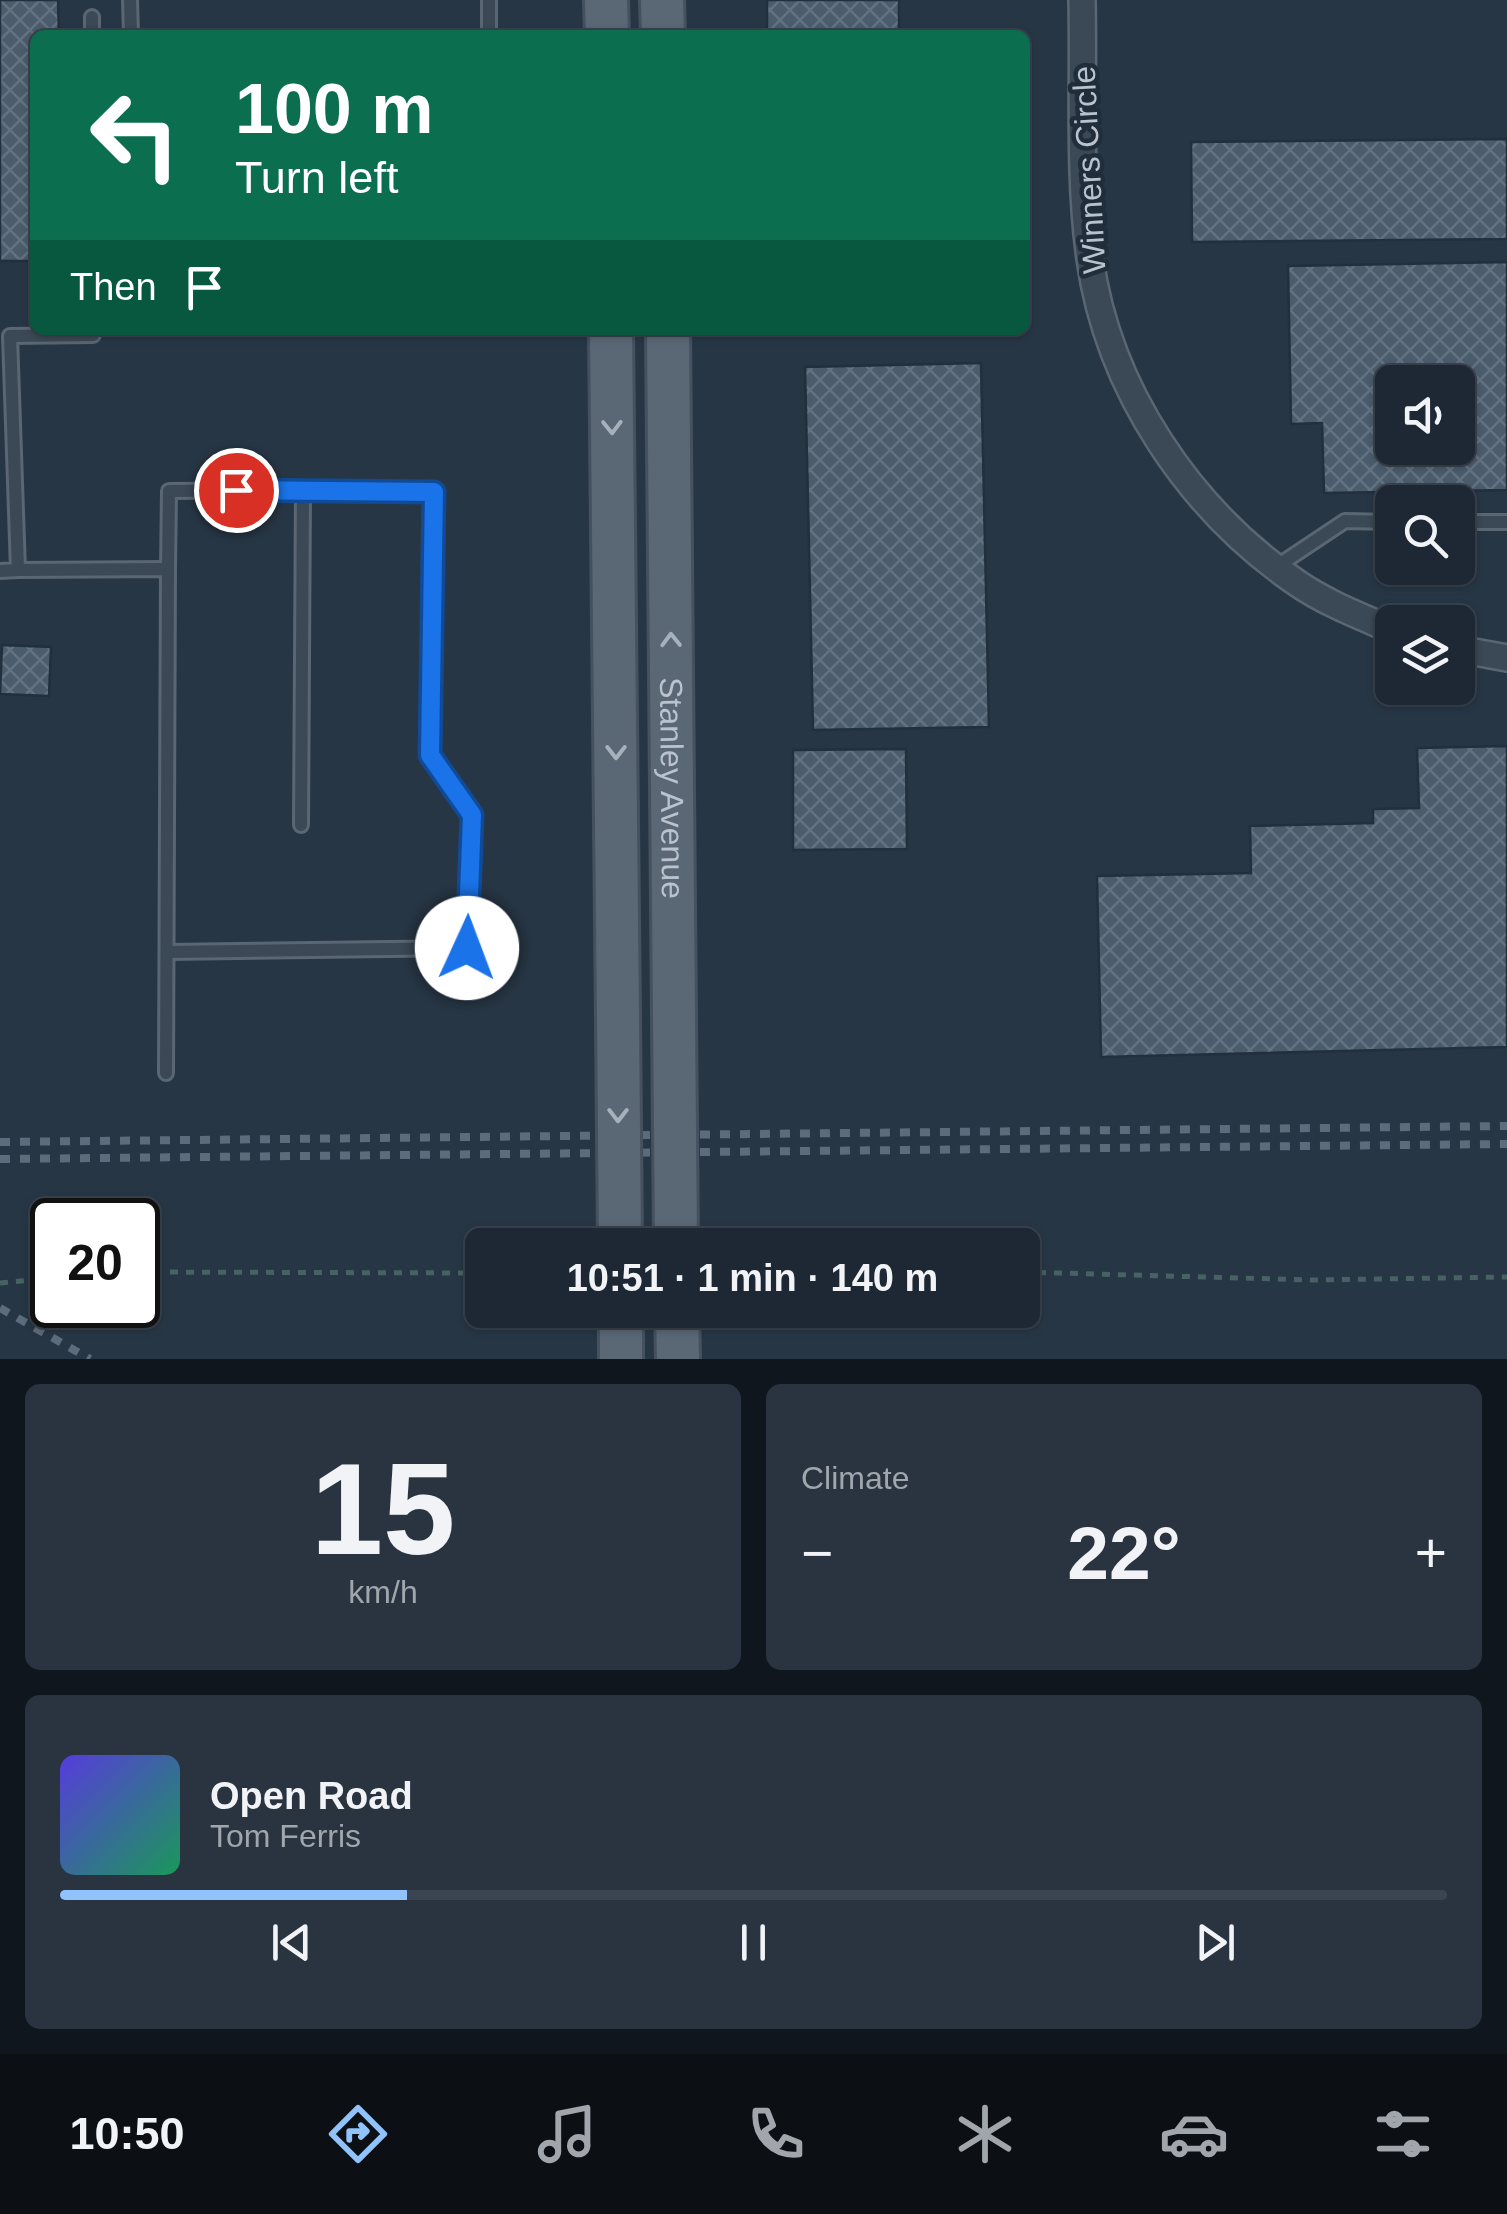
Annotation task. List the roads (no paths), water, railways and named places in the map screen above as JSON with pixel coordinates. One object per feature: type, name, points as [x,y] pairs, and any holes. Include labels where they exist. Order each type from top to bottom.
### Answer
[{"type":"main road","points":[[606,0],[607,30]]},
{"type":"main road","points":[[662,0],[664,30]]},
{"type":"main road","name":"Stanley Avenue","points":[[611,335],[620,1228]]},
{"type":"main road","name":"Stanley Avenue","points":[[668,335],[676,1228]]},
{"type":"main road","points":[[621,1328],[621,1356]]},
{"type":"street","name":"Winners Circle","points":[[1082,0],[1085,214],[1099,306],[1120,364],[1150,426],[1185,478],[1225,524],[1299,584],[1375,623]]},
{"type":"street","points":[[1475,653],[1507,658]]},
{"type":"lane","points":[[130,0],[131,30]]},
{"type":"lane","points":[[488,30],[489,0]]},
{"type":"lane","points":[[92,16],[92,30]]},
{"type":"lane","points":[[18,570],[10,336],[94,335]]},
{"type":"lane","points":[[301,825],[303,490]]},
{"type":"lane","points":[[166,952],[467,948],[472,815],[430,755],[434,492],[170,491],[168,569],[166,952],[166,1073]]},
{"type":"lane","points":[[1276,567],[1345,522],[1375,522]]},
{"type":"lane","points":[[1475,522],[1507,522]]},
{"type":"lane","points":[[0,571],[168,569]]},
{"type":"railway","points":[[0,1142],[1507,1126]]},
{"type":"railway","points":[[0,1159],[1507,1144]]},
{"type":"railway","points":[[0,1308],[90,1359]]}]
